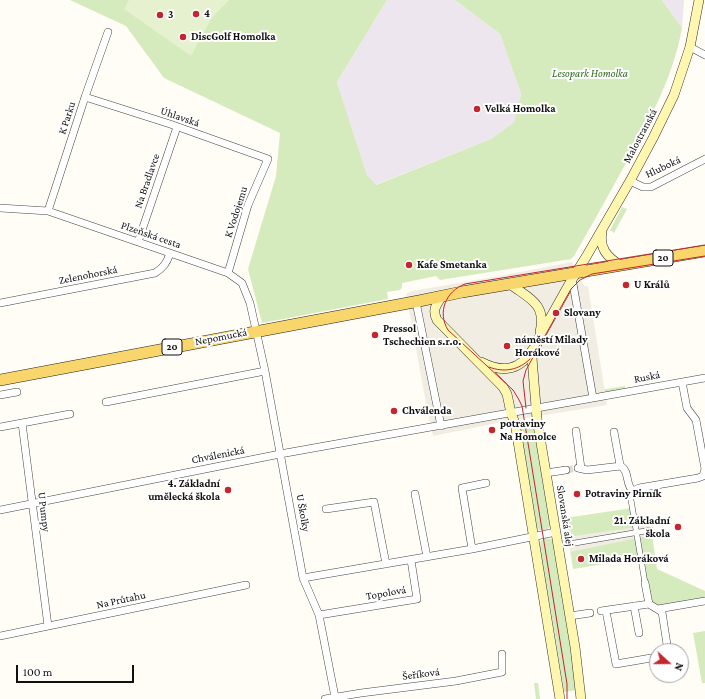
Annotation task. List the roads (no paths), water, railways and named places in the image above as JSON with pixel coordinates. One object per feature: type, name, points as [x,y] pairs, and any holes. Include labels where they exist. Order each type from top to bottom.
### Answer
[{"type":"main road","name":"Malostranská","points":[[574,275],[630,181],[674,95],[690,47],[699,0]]},
{"type":"main road","points":[[605,223],[601,235],[602,248],[609,258],[620,265]]},
{"type":"main road","name":"20","points":[[418,302],[442,296],[574,275],[620,265],[705,251]]},
{"type":"main road","points":[[475,358],[502,369],[518,366],[524,361],[574,275]]},
{"type":"main road","points":[[510,284],[525,293],[536,304],[542,322],[532,358],[536,408]]},
{"type":"main road","points":[[435,315],[435,306],[442,296]]},
{"type":"main road","points":[[418,302],[424,302],[429,306],[437,320],[505,391],[515,422],[560,699]]},
{"type":"main road","name":"Nepomucká","points":[[0,380],[256,331],[418,302]]},
{"type":"main road","name":"Slovanská alej","points":[[536,408],[580,676],[582,699]]},
{"type":"street","name":"K Parku","points":[[48,211],[108,32]]},
{"type":"street","points":[[690,47],[705,54]]},
{"type":"street","name":"Úhlavská","points":[[85,97],[268,159]]},
{"type":"street","name":"Na Bradlavce","points":[[138,242],[177,127]]},
{"type":"street","name":"K Vodojemu","points":[[228,273],[248,205],[268,159]]},
{"type":"street","name":"Hluboká","points":[[630,181],[643,187],[651,187],[705,159]]},
{"type":"street","name":"Plzeňská cesta","points":[[0,208],[48,211],[228,273],[242,283],[250,303],[256,331]]},
{"type":"street","name":"Zelenohorská","points":[[0,303],[155,273],[161,270],[166,264],[170,253]]},
{"type":"street","points":[[418,302],[441,426],[593,398],[574,275]]},
{"type":"street","name":"U Školky","points":[[256,331],[265,370],[303,578],[319,615],[335,697]]},
{"type":"street","points":[[106,402],[265,370]]},
{"type":"street","name":"Ruská","points":[[593,398],[705,378]]},
{"type":"street","points":[[649,604],[636,532],[631,494],[639,488],[698,478],[704,474],[704,465],[696,420],[686,408],[682,382]]},
{"type":"street","points":[[0,395],[17,392]]},
{"type":"street","points":[[0,428],[70,414]]},
{"type":"street","name":"U Pumpy","points":[[22,423],[48,626]]},
{"type":"street","name":"Chválenická","points":[[0,510],[280,454],[441,426]]},
{"type":"street","points":[[576,431],[580,468],[587,470],[620,465]]},
{"type":"street","points":[[614,432],[620,465],[623,466],[625,470],[629,488],[633,491]]},
{"type":"street","points":[[546,473],[566,470]]},
{"type":"street","points":[[472,549],[462,488],[486,483]]},
{"type":"street","points":[[415,494],[427,557]]},
{"type":"street","points":[[326,509],[374,502],[386,564]]},
{"type":"street","points":[[569,544],[651,530]]},
{"type":"street","points":[[303,578],[472,549],[556,532]]},
{"type":"street","name":"Topolová","points":[[319,615],[417,599],[410,560]]},
{"type":"street","name":"Na Průtahu","points":[[0,636],[246,585]]},
{"type":"street","points":[[649,658],[616,664],[604,611],[649,604],[660,610],[705,601]]},
{"type":"street","points":[[634,606],[639,633]]},
{"type":"street","points":[[660,610],[666,643]]},
{"type":"street","points":[[570,616],[590,613]]},
{"type":"street","name":"Šeříková","points":[[325,699],[456,681],[502,672],[502,654]]},
{"type":"tunnel","points":[[566,470],[578,468]]},
{"type":"tram line","points":[[567,699],[567,684],[522,406],[513,390],[448,330],[443,316],[445,303],[448,297],[458,287],[465,284],[705,245]]},
{"type":"tram line","points":[[526,408],[523,381],[526,370],[571,289],[580,280],[592,274],[705,256]]},
{"type":"tram line","points":[[489,367],[506,370],[521,366],[530,359]]},
{"type":"place","name":"4","points":[[196,14]]},
{"type":"place","name":"3","points":[[160,15]]},
{"type":"place","name":"DiscGolf Homolka","points":[[183,37]]},
{"type":"place","name":"Velká Homolka","points":[[477,109]]},
{"type":"place","name":"Kafe Smetanka","points":[[409,265]]},
{"type":"place","name":"U Králů","points":[[626,285]]},
{"type":"place","name":"Slovany","points":[[556,313]]},
{"type":"place","name":"Pressol Tschechien s.r.o.","points":[[375,335]]},
{"type":"place","name":"náměstí Milady Horákové","points":[[507,346]]},
{"type":"place","name":"Chválenda","points":[[394,411]]},
{"type":"place","name":"potraviny Na Homolce","points":[[492,430]]},
{"type":"place","name":"4. Základní umělecká škola","points":[[228,490]]},
{"type":"place","name":"Potraviny Pirník","points":[[577,494]]},
{"type":"place","name":"21. Základní škola","points":[[678,527]]},
{"type":"place","name":"Milada Horáková","points":[[581,559]]},
{"type":"park label","name":"Lesopark Homolka","points":[[590,74]]}]
